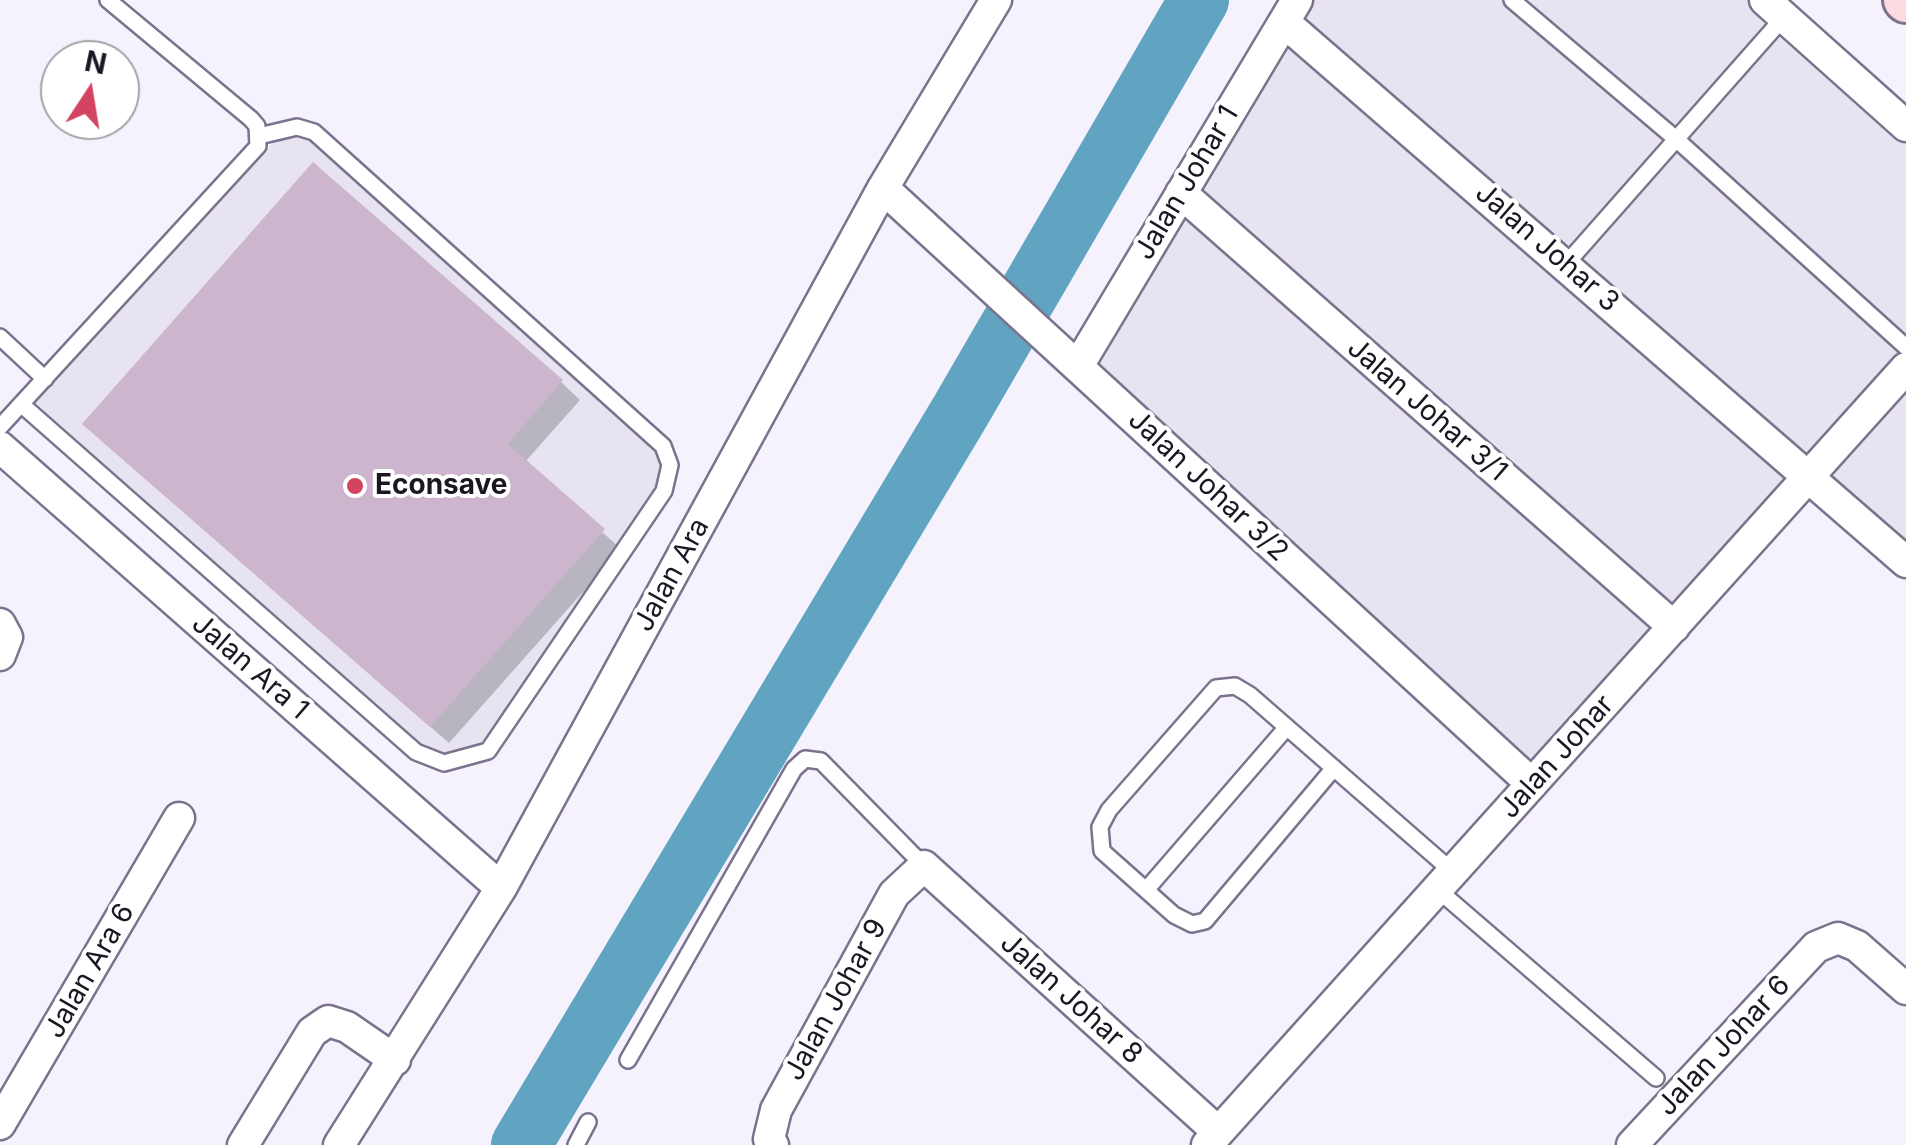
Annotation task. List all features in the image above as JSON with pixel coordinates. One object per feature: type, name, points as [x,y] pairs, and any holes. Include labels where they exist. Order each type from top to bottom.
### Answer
[{"type":"street","name":"Jalan Ara","points":[[340,1145],[500,888],[883,188],[996,0]]},
{"type":"street","points":[[1774,8],[1906,126]]},
{"type":"street","name":"Jalan Johar 1","points":[[1078,366],[1290,11]]},
{"type":"street","name":"Jalan Johar 3","points":[[1290,11],[1566,264],[1906,562]]},
{"type":"street","name":"Jalan Johar 3/2","points":[[883,188],[1532,784]]},
{"type":"street","name":"Jalan Johar 3/1","points":[[1181,194],[1674,626]]},
{"type":"street","name":"Jalan Johar","points":[[1212,1139],[1906,368]]},
{"type":"street","name":"Jalan Ara 1","points":[[0,447],[500,888]]},
{"type":"street","points":[[0,624],[7,637],[0,654]]},
{"type":"street","name":"Jalan Ara 6","points":[[0,1124],[179,818]]},
{"type":"street","name":"Jalan Johar 8","points":[[924,866],[1212,1139]]},
{"type":"street","name":"Jalan Johar 9","points":[[773,1145],[769,1139],[776,1110],[894,894],[924,866]]},
{"type":"street","name":"Jalan Johar 6","points":[[1632,1145],[1816,947],[1838,938],[1857,946],[1906,990]]},
{"type":"street","points":[[243,1145],[312,1032],[328,1020],[347,1027],[395,1060]]},
{"type":"lane","points":[[0,427],[253,155],[260,136],[251,119],[108,0]]},
{"type":"lane","points":[[1512,0],[1676,138],[1906,347]]},
{"type":"lane","points":[[1566,264],[1676,138],[1774,8]]},
{"type":"lane","points":[[21,404],[416,752],[444,762],[467,760],[488,751],[664,491],[670,465],[662,446],[314,132],[297,128],[260,136]]},
{"type":"lane","points":[[0,338],[45,378]]},
{"type":"lane","points":[[1334,768],[1206,922],[1192,924],[1174,915],[1102,850],[1100,827],[1109,810],[1216,688],[1235,686],[1334,768],[1445,881],[1656,1078]]},
{"type":"lane","points":[[1146,890],[1287,727]]},
{"type":"lane","points":[[628,1060],[794,769],[805,758],[821,761],[924,866]]},
{"type":"lane","points":[[576,1145],[588,1122]]},
{"type":"shaded area","points":[[1312,0],[1747,0],[1906,141],[1906,546],[1808,459],[1529,767],[1093,364]]},
{"type":"shaded area","name":"Econsave","points":[[298,137],[309,140],[656,449],[662,463],[656,490],[481,744],[465,752],[448,754],[418,742],[32,404],[274,142]]},
{"type":"building","name":"Econsave","points":[[313,162],[563,380],[508,444],[605,529],[430,727],[82,424]]},
{"type":"waterway","points":[[521,1145],[960,412],[1199,0]]},
{"type":"place","name":"Econsave","points":[[355,486]]}]
